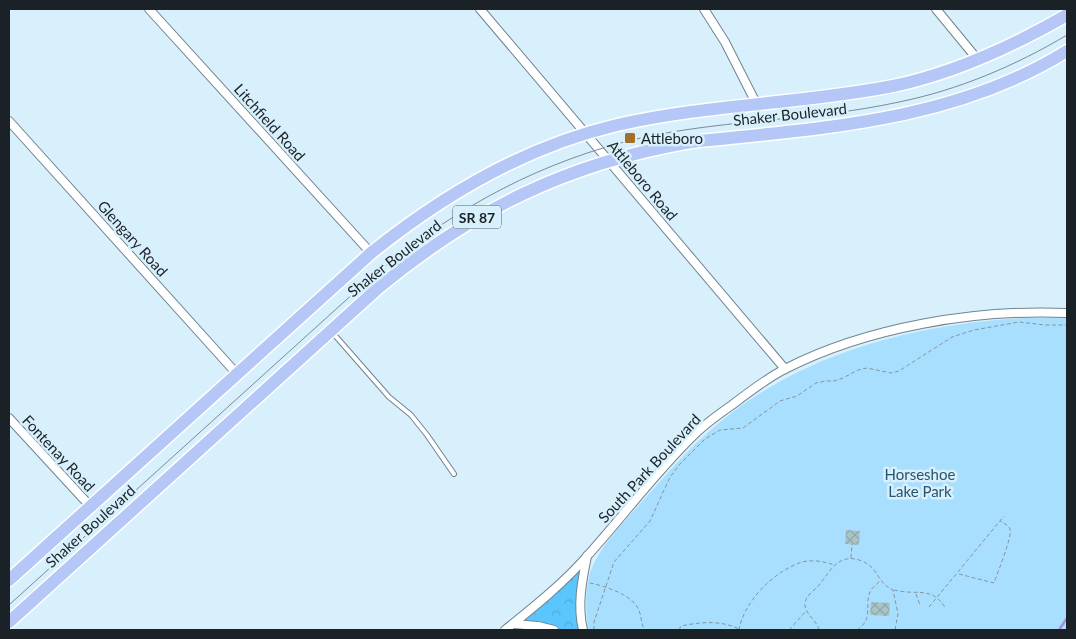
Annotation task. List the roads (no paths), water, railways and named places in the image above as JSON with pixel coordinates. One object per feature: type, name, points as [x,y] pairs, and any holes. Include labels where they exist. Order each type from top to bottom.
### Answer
[{"type":"main road","name":"Shaker Boulevard","points":[[9,580],[371,253],[419,217],[476,181],[521,160],[586,134],[615,126],[672,113],[857,92],[895,85],[937,74],[1011,46],[1067,15]]},
{"type":"main road","name":"Shaker Boulevard","points":[[9,622],[404,266],[467,223],[509,200],[539,185],[609,161],[665,146],[872,121],[927,110],[994,87],[1039,67],[1067,51]]},
{"type":"street","name":"Litchfield Road","points":[[149,9],[371,253]]},
{"type":"street","name":"Attleboro Road","points":[[480,9],[784,369]]},
{"type":"street","points":[[704,9],[725,42],[756,103]]},
{"type":"street","points":[[936,9],[978,60]]},
{"type":"street","name":"Glengary Road","points":[[9,121],[238,374]]},
{"type":"street","name":"South Park Boulevard","points":[[506,630],[551,591],[587,556],[694,435],[717,416],[784,369],[838,347],[936,321],[1010,312],[1067,313]]},
{"type":"street","name":"Fontenay Road","points":[[9,418],[90,506]]},
{"type":"street","points":[[583,630],[579,615],[587,556]]},
{"type":"street","points":[[514,624],[538,626],[554,630]]},
{"type":"lane","points":[[331,331],[389,397],[411,416],[427,435],[454,474]]},
{"type":"waterway","points":[[1059,630],[1067,618]]},
{"type":"tram line","points":[[9,605],[366,282],[425,236],[487,197],[520,180],[588,153],[658,134],[865,109],[943,91],[1007,67],[1067,35]]},
{"type":"place","name":"Attleboro","points":[[630,138]]},
{"type":"park label","name":"Horseshoe Lake Park","points":[[920,482]]}]
